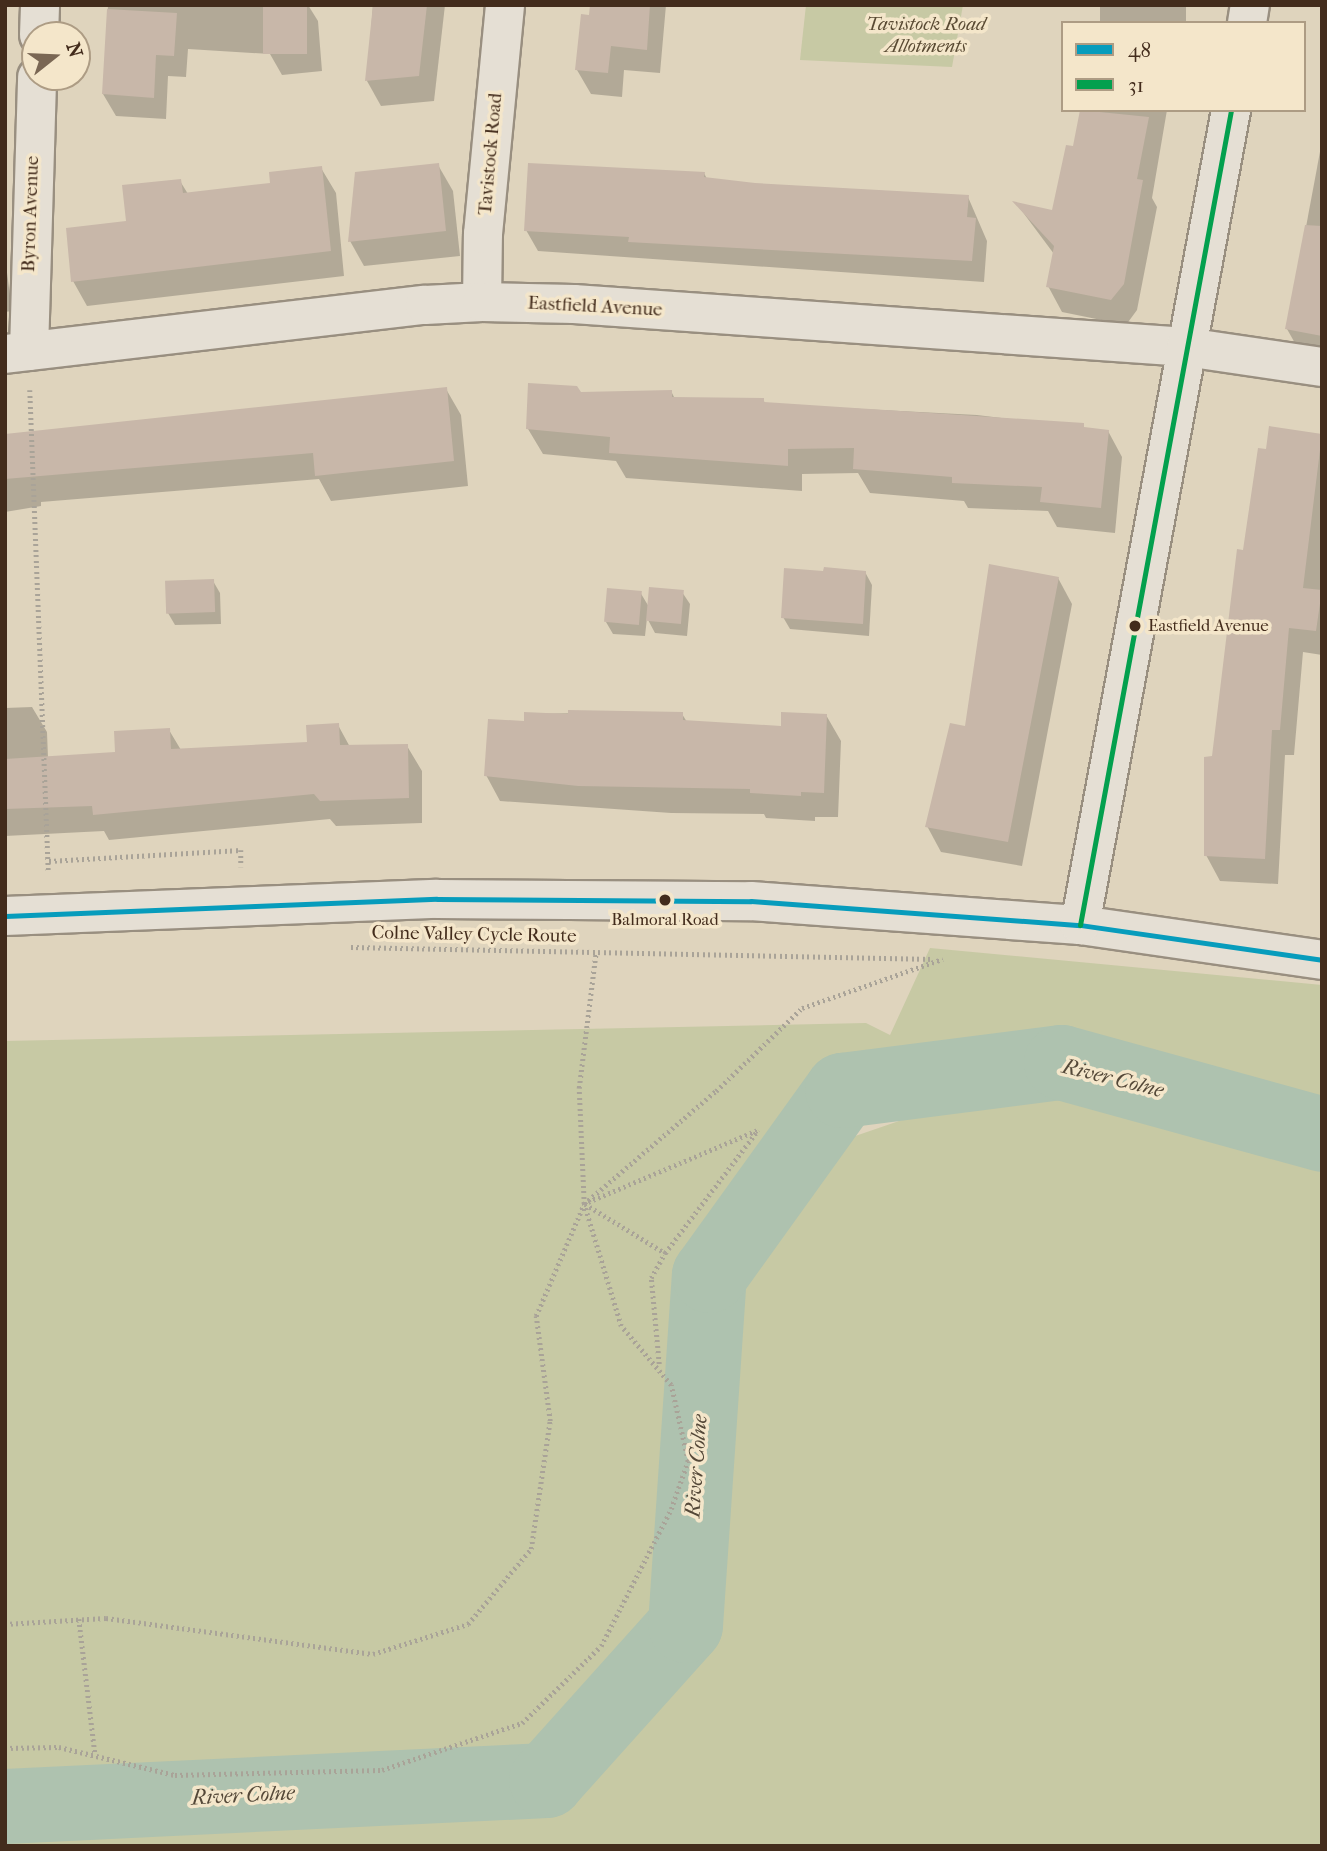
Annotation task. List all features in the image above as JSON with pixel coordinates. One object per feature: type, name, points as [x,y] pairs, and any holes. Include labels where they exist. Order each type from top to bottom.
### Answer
[{"type":"street","name":"Tavistock Road","points":[[482,302],[483,234],[505,5]]},
{"type":"street","name":"Byron Avenue","points":[[17,352],[36,91]]},
{"type":"street","points":[[1080,925],[1230,112]]},
{"type":"street","name":"Eastfield Avenue","points":[[17,352],[425,305],[482,302],[574,304],[1186,347],[1322,367]]},
{"type":"street","points":[[5,916],[578,898],[751,901],[1080,925],[1322,960]]},
{"type":"path","points":[[17,352],[49,861],[240,850]]},
{"type":"path","name":"Colne Valley Cycle Route","points":[[337,946],[943,959],[802,1008],[716,1091],[584,1203]]},
{"type":"path","points":[[5,1748],[59,1747],[175,1775],[383,1770],[522,1723],[601,1646],[671,1508],[688,1461],[681,1411],[659,1367],[621,1326],[584,1203],[579,1088],[596,952]]},
{"type":"path","points":[[5,1624],[106,1618],[373,1654],[468,1624],[531,1549],[550,1420],[536,1316],[584,1203],[758,1130],[665,1253],[651,1278],[659,1367]]},
{"type":"path","points":[[584,1203],[665,1253]]},
{"type":"path","points":[[79,1619],[95,1754]]},
{"type":"green space","name":"Tavistock Road Allotments","points":[[806,5],[963,5],[952,67],[800,60]]},
{"type":"green space","points":[[930,948],[1322,985],[1322,1127],[1063,1052],[865,1080],[829,1145],[1004,1085],[1268,1130],[1322,1146],[1322,1846],[5,1846],[5,1041],[866,1023],[890,1035]]},
{"type":"building","points":[[263,5],[307,5],[307,54],[263,54]]},
{"type":"building","points":[[373,5],[427,5],[419,76],[365,81]]},
{"type":"building","points":[[590,5],[650,5],[647,50],[611,46],[608,73],[575,70],[581,14],[589,15]]},
{"type":"building","points":[[107,9],[177,13],[174,56],[156,55],[154,98],[102,94]]},
{"type":"building","points":[[1080,112],[1149,117],[1137,179],[1143,180],[1124,284],[1111,300],[1046,287],[1054,246],[1012,201],[1052,210],[1066,145],[1073,146]]},
{"type":"building","points":[[439,163],[446,231],[348,242],[355,172]]},
{"type":"building","points":[[528,163],[705,172],[704,177],[755,183],[969,195],[967,217],[976,218],[972,261],[628,242],[629,237],[524,231]]},
{"type":"building","points":[[322,166],[331,251],[71,282],[66,228],[126,221],[122,185],[181,179],[183,193],[270,183],[269,172]]},
{"type":"building","points":[[1305,225],[1322,226],[1322,336],[1285,329]]},
{"type":"building","points":[[528,383],[577,386],[581,392],[672,390],[672,397],[764,398],[764,402],[1084,423],[1084,427],[1109,430],[1101,508],[1040,502],[1042,487],[952,483],[952,477],[853,469],[854,448],[788,449],[788,466],[609,453],[610,437],[526,429]]},
{"type":"building","points":[[447,387],[454,461],[315,476],[313,453],[5,479],[5,434]]},
{"type":"building","points":[[1269,426],[1322,434],[1303,588],[1322,590],[1316,631],[1289,628],[1280,730],[1272,730],[1265,859],[1204,856],[1204,757],[1212,756],[1237,549],[1243,550],[1258,448],[1266,449]]},
{"type":"building","points":[[989,564],[1059,577],[1008,842],[925,827],[950,723],[965,726]]},
{"type":"building","points":[[824,567],[866,571],[863,624],[781,618],[784,568],[823,571]]},
{"type":"building","points":[[214,579],[215,612],[166,614],[165,581]]},
{"type":"building","points":[[649,587],[684,590],[681,624],[646,621]]},
{"type":"building","points":[[607,588],[642,591],[639,625],[604,622]]},
{"type":"building","points":[[568,710],[683,712],[683,720],[781,726],[781,712],[827,714],[824,793],[801,792],[801,796],[750,793],[750,789],[578,786],[484,776],[488,719],[524,721],[524,712],[568,714]]},
{"type":"building","points":[[339,723],[340,745],[408,744],[409,798],[320,801],[314,794],[93,815],[92,806],[5,809],[5,759],[115,752],[114,731],[170,728],[171,749],[307,742],[306,725]]},
{"type":"waterway","name":"River Colne","points":[[5,1806],[546,1780],[685,1625],[709,1275],[842,1090],[1061,1062],[1322,1134]]},
{"type":"transit line","name":"31","points":[[1080,925],[1231,112]]},
{"type":"transit line","name":"48","points":[[5,916],[437,899],[751,901],[1080,925],[1322,960]]},
{"type":"place","name":"Eastfield Avenue","points":[[1135,626]]},
{"type":"place","name":"Balmoral Road","points":[[665,900]]}]
